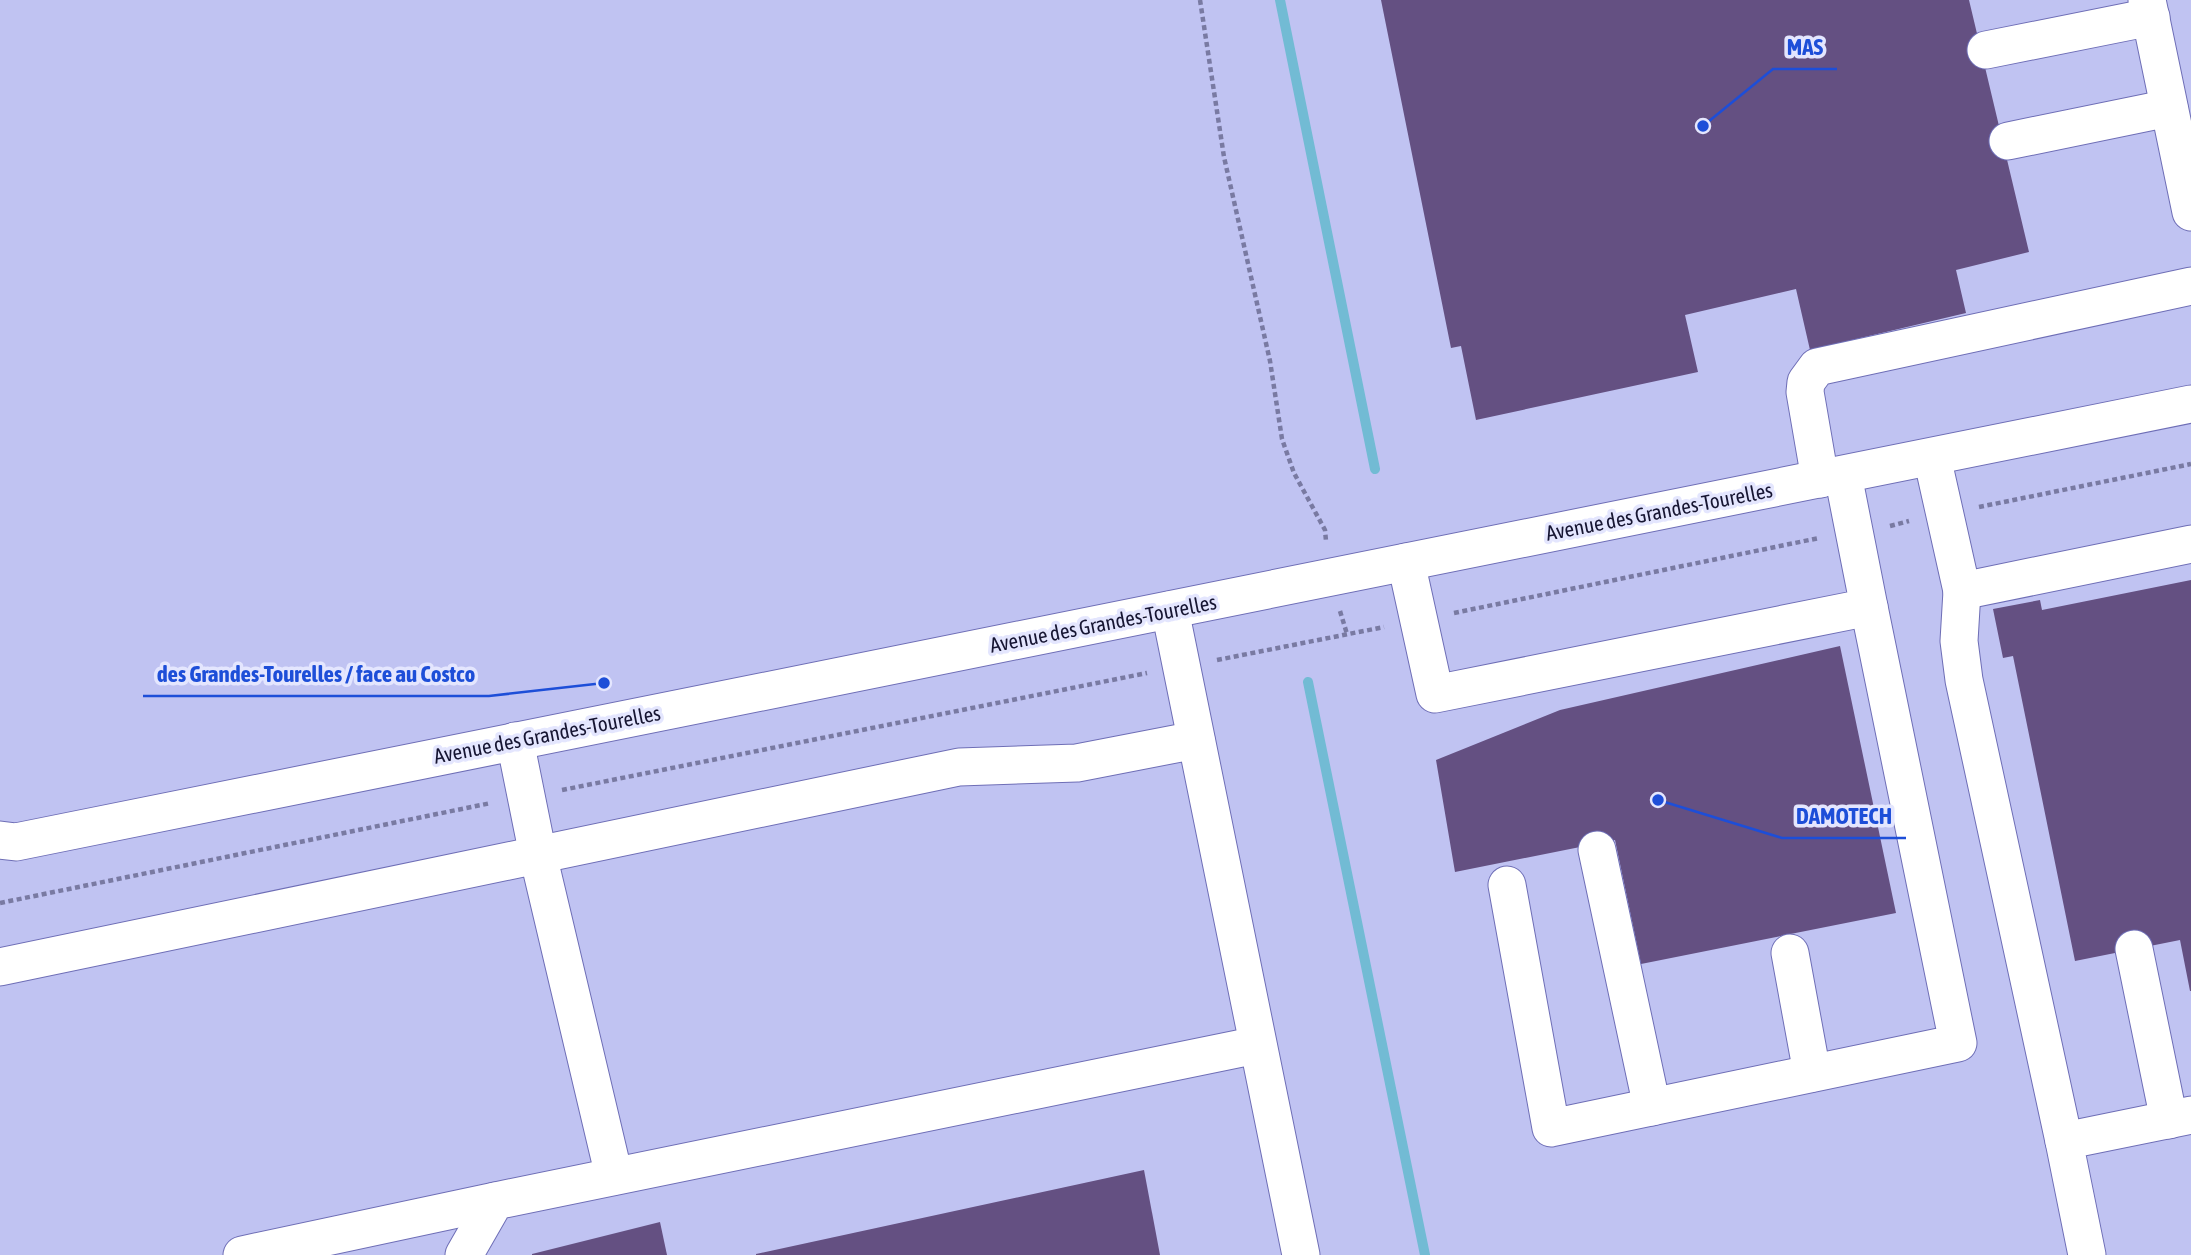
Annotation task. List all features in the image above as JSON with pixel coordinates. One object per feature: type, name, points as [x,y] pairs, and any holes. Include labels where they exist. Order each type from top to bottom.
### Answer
[{"type":"street","points":[[1986,50],[2149,9],[2191,212]]},
{"type":"street","points":[[2008,141],[2169,108]]},
{"type":"street","points":[[1507,886],[1551,1128],[1958,1043],[1869,607],[1805,392],[1806,382],[1817,367],[2191,286]]},
{"type":"street","name":"Avenue des Grandes-Tourelles","points":[[5,845],[2191,404]]},
{"type":"street","points":[[1932,457],[1962,591],[1959,641],[1964,680],[2087,1255]]},
{"type":"street","points":[[1962,591],[2191,544]]},
{"type":"street","points":[[1406,562],[1435,694],[1869,607]]},
{"type":"street","points":[[1170,610],[1256,1045],[1301,1255]]},
{"type":"street","points":[[0,967],[959,767],[1077,763],[1196,740]]},
{"type":"street","points":[[515,741],[538,855],[614,1176]]},
{"type":"street","points":[[1597,850],[1652,1107]]},
{"type":"street","points":[[2064,1141],[2180,1118],[2134,949]]},
{"type":"street","points":[[1790,953],[1812,1073]]},
{"type":"street","points":[[242,1255],[1256,1045]]},
{"type":"street","points":[[464,1255],[495,1202]]},
{"type":"path","points":[[1200,0],[1224,157],[1270,361],[1282,439],[1294,473],[1325,530],[1329,578],[1348,634]]},
{"type":"path","points":[[1980,507],[2191,464]]},
{"type":"path","points":[[1882,527],[1907,522]]},
{"type":"path","points":[[1452,613],[1829,536]]},
{"type":"path","points":[[1221,659],[1391,626]]},
{"type":"path","points":[[570,788],[1143,674]]},
{"type":"path","points":[[0,903],[490,803]]},
{"type":"building","points":[[1381,0],[1969,0],[2029,252],[1956,270],[1966,313],[1810,350],[1796,289],[1685,315],[1698,372],[1476,420],[1461,346],[1451,348]]},
{"type":"building","points":[[2191,580],[2190,991],[2180,940],[2075,961],[2013,656],[2003,658],[1993,609],[2040,600],[2042,610]]},
{"type":"building","points":[[1840,646],[1896,913],[1641,964],[1615,840],[1455,872],[1436,760],[1560,710]]},
{"type":"building","points":[[1144,1170],[1160,1255],[756,1255],[756,1254]]},
{"type":"building","points":[[660,1222],[667,1255],[532,1255],[532,1254]]},
{"type":"waterway","points":[[1280,0],[1375,469]]},
{"type":"waterway","points":[[1308,682],[1425,1255]]},
{"type":"place","name":"MAS","points":[[1703,126]]},
{"type":"place","name":"des Grandes-Tourelles / face au Costco","points":[[604,683]]},
{"type":"place","name":"DAMOTECH","points":[[1658,800]]}]
